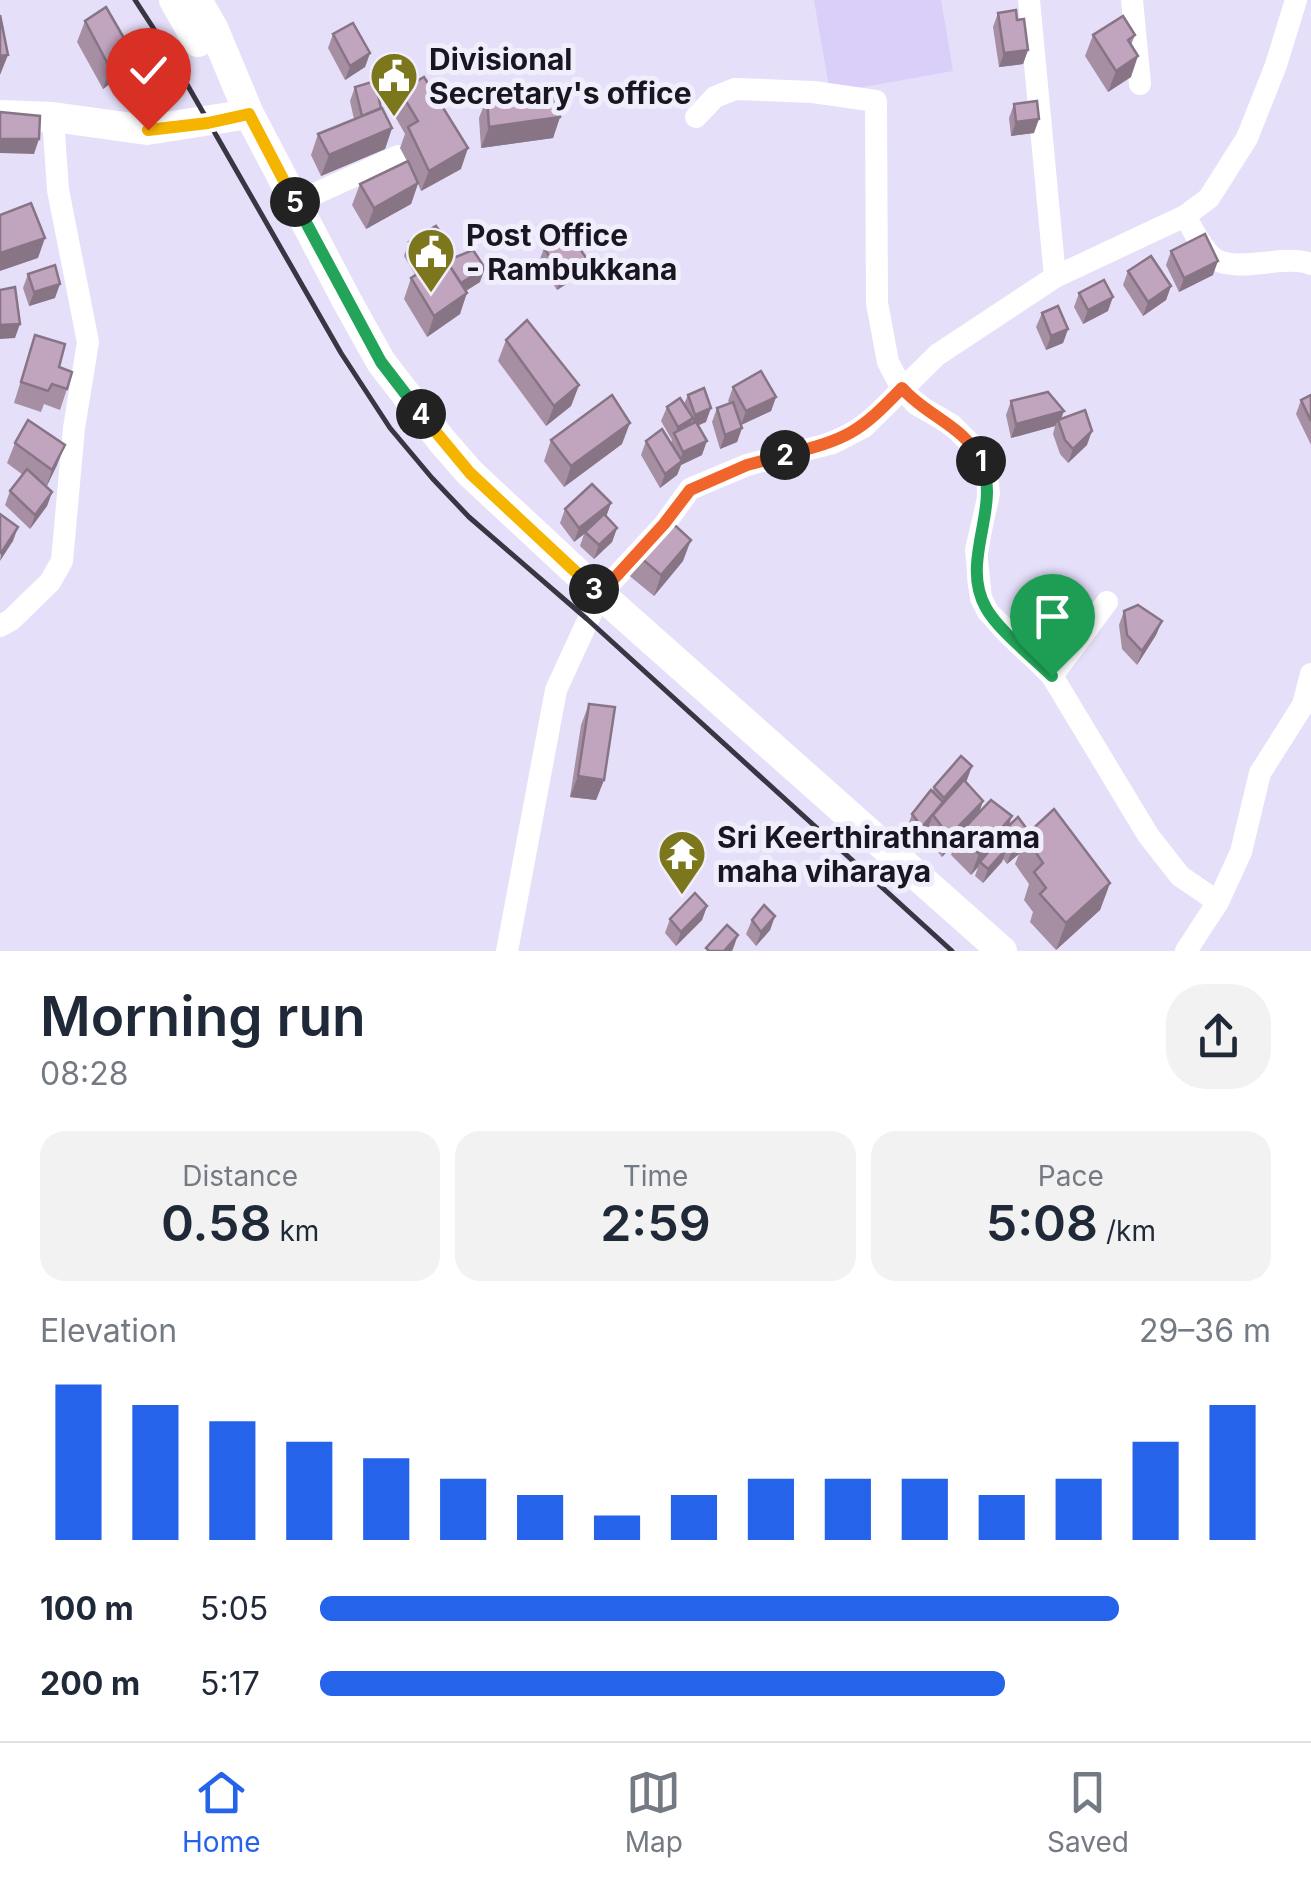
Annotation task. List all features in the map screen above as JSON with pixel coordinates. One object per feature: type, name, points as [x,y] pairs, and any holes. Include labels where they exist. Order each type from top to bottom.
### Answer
[{"type":"main road","points":[[174,0],[196,40],[249,114]]},
{"type":"main road","points":[[197,0],[214,30],[249,114],[381,362],[470,473],[600,594],[1002,951]]},
{"type":"main road","points":[[0,114],[148,130],[249,114]]},
{"type":"street","points":[[1029,0],[1055,277]]},
{"type":"street","points":[[1132,0],[1140,84]]},
{"type":"street","points":[[507,951],[556,690],[600,594],[690,490],[747,465],[833,443],[864,427],[937,355],[1055,277],[1185,216],[1209,198],[1247,138],[1296,0]]},
{"type":"street","points":[[696,117],[715,97],[735,89],[876,100],[877,302],[888,362],[916,404],[952,425],[976,449],[987,474],[989,494],[976,550],[981,598],[988,612],[1052,676],[1148,835],[1180,876],[1218,902]]},
{"type":"street","points":[[0,626],[50,582],[62,561],[74,428],[88,342],[58,190],[53,117]]},
{"type":"street","points":[[295,203],[398,156]]},
{"type":"street","points":[[1185,216],[1203,248],[1215,260],[1238,264],[1298,259],[1311,264]]},
{"type":"street","points":[[1052,676],[1107,602]]},
{"type":"street","points":[[1186,951],[1218,902],[1241,852],[1260,773],[1303,705],[1311,674]]},
{"type":"shaded area","points":[[814,0],[941,0],[953,71],[830,93]]},
{"type":"building","points":[[106,7],[132,52],[110,68],[85,21]]},
{"type":"building","points":[[1016,10],[1017,20],[1024,19],[1028,50],[1004,53],[998,13]]},
{"type":"building","points":[[0,15],[8,55],[0,56]]},
{"type":"building","points":[[1123,16],[1135,35],[1128,40],[1138,56],[1116,71],[1093,35]]},
{"type":"building","points":[[353,23],[370,53],[350,66],[333,34]]},
{"type":"building","points":[[424,77],[468,148],[429,171],[408,127],[418,121],[400,91]]},
{"type":"building","points":[[375,81],[381,108],[362,116],[355,87]]},
{"type":"building","points":[[558,89],[560,117],[489,127],[487,97]]},
{"type":"building","points":[[1037,101],[1039,119],[1016,122],[1014,104]]},
{"type":"building","points":[[382,108],[392,128],[329,155],[318,134]]},
{"type":"building","points":[[0,112],[40,116],[39,139],[0,139]]},
{"type":"building","points":[[408,161],[418,183],[374,208],[360,184]]},
{"type":"building","points":[[31,203],[45,238],[0,253],[0,215]]},
{"type":"building","points":[[436,226],[452,247],[423,265],[409,242]]},
{"type":"building","points":[[568,232],[587,259],[562,276],[544,248]]},
{"type":"building","points":[[1205,234],[1218,261],[1184,278],[1171,251]]},
{"type":"building","points":[[473,250],[485,268],[461,283],[446,261]]},
{"type":"building","points":[[1151,256],[1171,286],[1148,302],[1128,271]]},
{"type":"building","points":[[444,257],[467,293],[434,316],[411,278]]},
{"type":"building","points":[[55,265],[60,284],[34,292],[28,274]]},
{"type":"building","points":[[1104,280],[1113,297],[1088,310],[1079,293]]},
{"type":"building","points":[[15,287],[20,324],[0,325],[0,290]]},
{"type":"building","points":[[1058,306],[1068,329],[1051,336],[1042,313]]},
{"type":"building","points":[[527,320],[579,385],[554,406],[506,340]]},
{"type":"building","points":[[35,335],[65,344],[59,367],[72,372],[67,389],[52,384],[48,391],[21,382]]},
{"type":"building","points":[[761,371],[776,397],[746,411],[733,387]]},
{"type":"building","points":[[704,388],[711,408],[695,415],[688,395]]},
{"type":"building","points":[[1048,392],[1064,411],[1016,424],[1011,401]]},
{"type":"building","points":[[612,395],[630,423],[571,466],[551,440]]},
{"type":"building","points":[[1311,395],[1311,421],[1301,400]]},
{"type":"building","points":[[680,398],[693,418],[678,427],[667,407]]},
{"type":"building","points":[[733,402],[742,428],[725,435],[717,408]]},
{"type":"building","points":[[1085,410],[1092,431],[1073,449],[1058,420]]},
{"type":"building","points":[[28,420],[65,445],[52,470],[15,443]]},
{"type":"building","points":[[696,422],[707,441],[683,452],[674,433]]},
{"type":"building","points":[[662,429],[682,461],[665,474],[646,441]]},
{"type":"building","points":[[27,469],[52,492],[35,515],[10,491]]},
{"type":"building","points":[[592,484],[611,503],[579,528],[565,509]]},
{"type":"building","points":[[0,514],[18,527],[1,553],[0,552]]},
{"type":"building","points":[[604,514],[617,528],[599,545],[585,532]]},
{"type":"building","points":[[667,518],[691,540],[661,575],[634,552]]},
{"type":"building","points":[[1138,605],[1162,621],[1142,651],[1127,635],[1124,611]]},
{"type":"building","points":[[589,704],[615,707],[604,780],[578,776]]},
{"type":"building","points":[[961,756],[972,766],[944,798],[934,787]]},
{"type":"building","points":[[964,780],[983,801],[949,836],[933,815]]},
{"type":"building","points":[[931,790],[943,802],[922,827],[912,814]]},
{"type":"building","points":[[991,800],[1012,816],[979,854],[959,834]]},
{"type":"building","points":[[1054,809],[1110,883],[1066,923],[1040,894],[1046,888],[1034,872],[1043,863],[1025,836]]},
{"type":"building","points":[[1018,817],[1029,832],[1012,850],[1000,834]]},
{"type":"building","points":[[999,839],[1007,848],[988,869],[980,862]]},
{"type":"building","points":[[695,893],[707,906],[681,932],[670,919]]},
{"type":"building","points":[[764,905],[775,916],[761,932],[752,920]]},
{"type":"building","points":[[727,925],[738,935],[724,951],[709,951],[706,948]]},
{"type":"railway","points":[[135,0],[341,353],[390,428],[432,478],[469,517],[952,951]]},
{"type":"place","name":"Divisional Secretary's office","points":[[394,118]]},
{"type":"place","name":"Post Office - Rambukkana","points":[[431,294]]},
{"type":"place","name":"Sri Keerthirathnarama maha viharaya","points":[[682,896]]},
{"type":"route","points":[[148,130],[249,114],[381,362],[470,473],[600,594],[690,490],[747,465],[833,443],[864,427],[902,388],[916,404],[952,425],[976,449],[987,474],[989,494],[976,550],[981,598],[988,612],[1052,676]]}]
